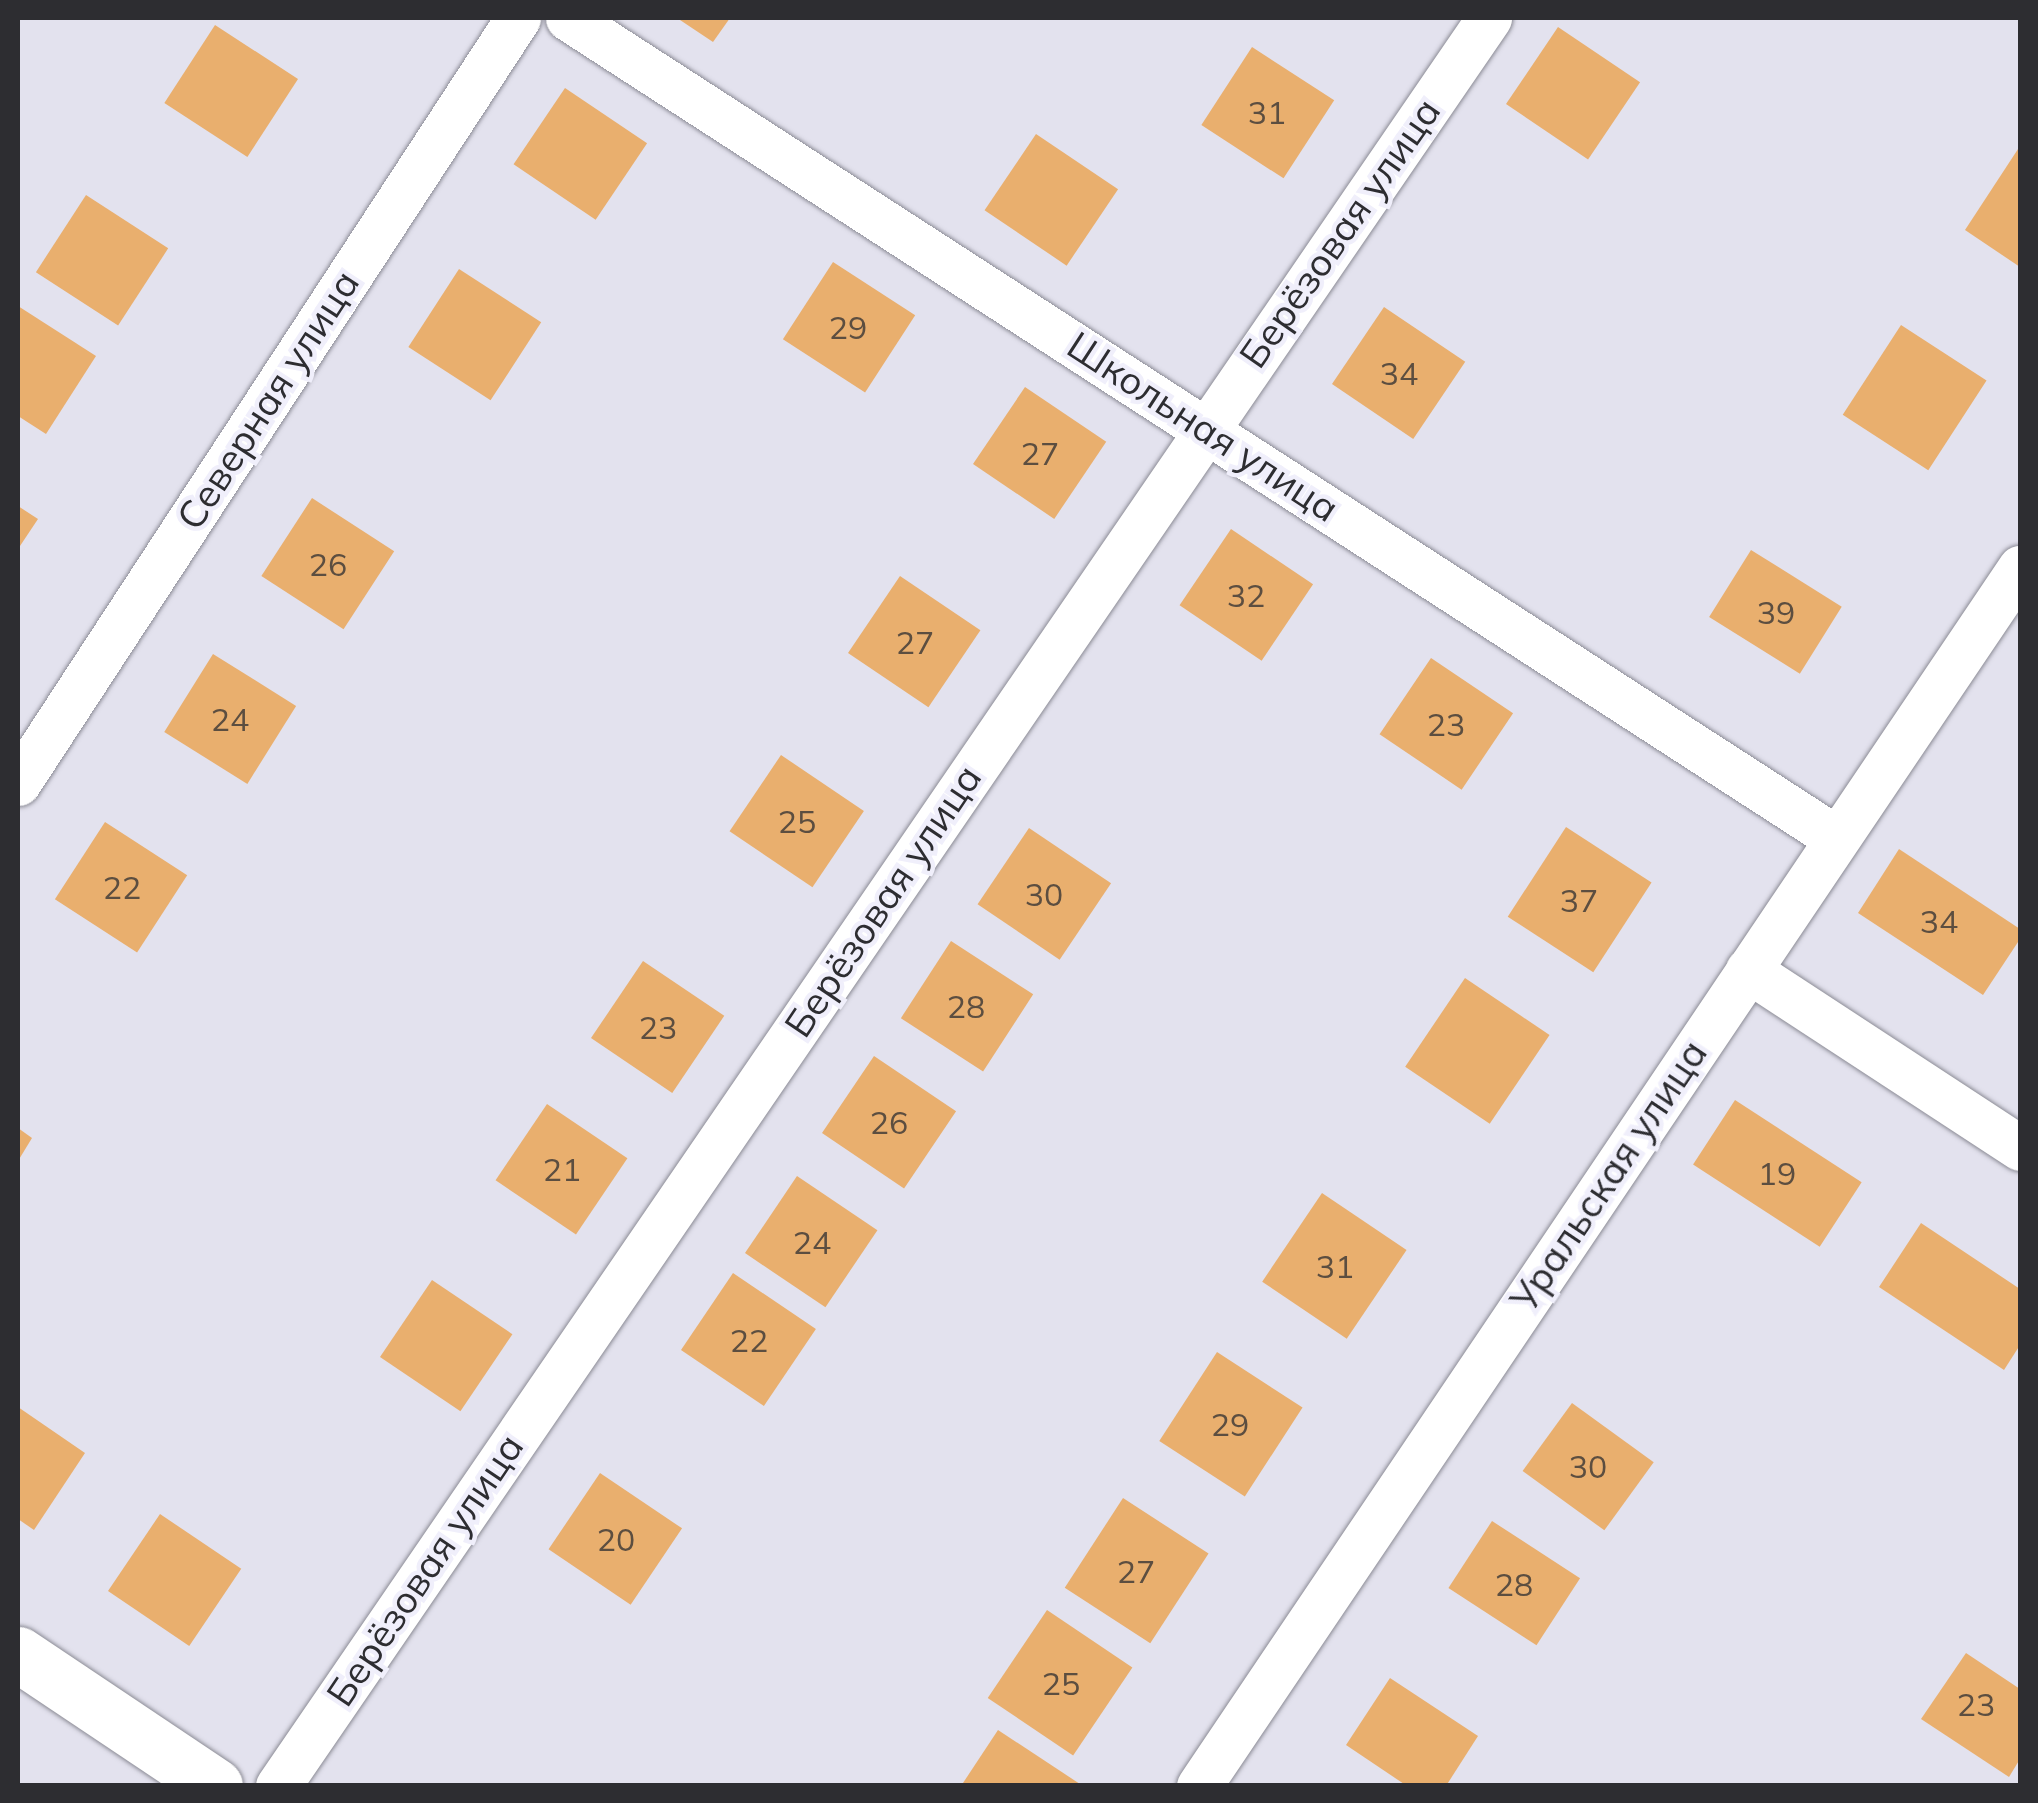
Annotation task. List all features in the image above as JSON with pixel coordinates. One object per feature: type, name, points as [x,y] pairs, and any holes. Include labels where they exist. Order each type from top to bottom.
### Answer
[{"type":"street","name":"Северная улица","points":[[18,783],[518,18]]},
{"type":"street","name":"Школьная улица","points":[[568,18],[1836,838]]},
{"type":"street","name":"Берёзовая улица","points":[[278,1786],[1489,18]]},
{"type":"street","name":"Уральская улица","points":[[1199,1786],[2020,568]]},
{"type":"street","points":[[1748,970],[2020,1148]]},
{"type":"street","points":[[18,1654],[216,1786]]},
{"type":"building","points":[[677,18],[730,18],[713,42]]},
{"type":"building","points":[[215,25],[298,79],[247,157],[164,103]]},
{"type":"building","points":[[1558,27],[1640,82],[1588,159],[1506,104]]},
{"type":"building","points":[[1252,47],[1334,100],[1284,178],[1201,125]]},
{"type":"building","points":[[565,88],[647,143],[596,220],[514,164]]},
{"type":"building","points":[[1036,134],[1118,189],[1067,266],[985,210]]},
{"type":"building","points":[[2020,146],[2020,267],[1965,230]]},
{"type":"building","points":[[86,195],[168,248],[118,326],[36,272]]},
{"type":"building","points":[[833,262],[915,315],[865,393],[783,339]]},
{"type":"building","points":[[459,269],[541,322],[491,400],[408,347]]},
{"type":"building","points":[[18,306],[96,356],[46,434],[18,416]]},
{"type":"building","points":[[1384,307],[1465,362],[1413,439],[1332,384]]},
{"type":"building","points":[[1901,325],[1987,381],[1928,470],[1843,415]]},
{"type":"building","points":[[1025,387],[1106,442],[1054,519],[973,464]]},
{"type":"building","points":[[312,498],[394,551],[344,629],[261,576]]},
{"type":"building","points":[[18,506],[38,519],[18,549]]},
{"type":"building","points":[[1231,529],[1313,584],[1262,661],[1180,605]]},
{"type":"building","points":[[1751,550],[1842,607],[1800,674],[1709,617]]},
{"type":"building","points":[[900,576],[980,630],[928,707],[848,653]]},
{"type":"building","points":[[213,654],[296,706],[247,784],[164,732]]},
{"type":"building","points":[[1431,658],[1513,713],[1462,790],[1380,734]]},
{"type":"building","points":[[781,755],[864,811],[812,887],[730,831]]},
{"type":"building","points":[[105,822],[187,875],[137,953],[55,899]]},
{"type":"building","points":[[1566,827],[1652,883],[1593,972],[1508,917]]},
{"type":"building","points":[[1029,828],[1111,883],[1060,960],[978,904]]},
{"type":"building","points":[[1899,849],[2020,929],[2020,939],[1983,995],[1858,913]]},
{"type":"building","points":[[951,941],[1033,994],[983,1072],[901,1018]]},
{"type":"building","points":[[643,961],[724,1016],[672,1093],[591,1038]]},
{"type":"building","points":[[1465,978],[1550,1035],[1490,1124],[1405,1067]]},
{"type":"building","points":[[874,1056],[956,1111],[904,1188],[822,1133]]},
{"type":"building","points":[[1735,1100],[1862,1182],[1820,1247],[1693,1165]]},
{"type":"building","points":[[547,1104],[627,1158],[576,1235],[496,1180]]},
{"type":"building","points":[[18,1128],[32,1138],[18,1161]]},
{"type":"building","points":[[797,1176],[877,1230],[825,1307],[745,1253]]},
{"type":"building","points":[[1322,1193],[1407,1250],[1347,1339],[1262,1282]]},
{"type":"building","points":[[1921,1223],[2020,1289],[2020,1345],[2004,1370],[1879,1287]]},
{"type":"building","points":[[733,1273],[816,1329],[764,1406],[681,1350]]},
{"type":"building","points":[[432,1280],[512,1334],[460,1411],[380,1357]]},
{"type":"building","points":[[1217,1352],[1303,1408],[1245,1496],[1159,1441]]},
{"type":"building","points":[[1572,1403],[1654,1462],[1604,1530],[1523,1471]]},
{"type":"building","points":[[18,1407],[85,1453],[34,1530],[18,1519]]},
{"type":"building","points":[[600,1473],[682,1528],[631,1605],[549,1549]]},
{"type":"building","points":[[1123,1498],[1209,1554],[1150,1643],[1065,1588]]},
{"type":"building","points":[[160,1514],[241,1569],[189,1646],[108,1591]]},
{"type":"building","points":[[1492,1521],[1580,1578],[1536,1645],[1448,1588]]},
{"type":"building","points":[[1047,1610],[1132,1668],[1073,1755],[988,1698]]},
{"type":"building","points":[[1966,1653],[2020,1689],[2020,1759],[2009,1777],[1921,1719]]},
{"type":"building","points":[[1390,1678],[1478,1736],[1446,1786],[1407,1786],[1346,1745]]},
{"type":"building","points":[[998,1730],[1083,1786],[961,1786]]}]
